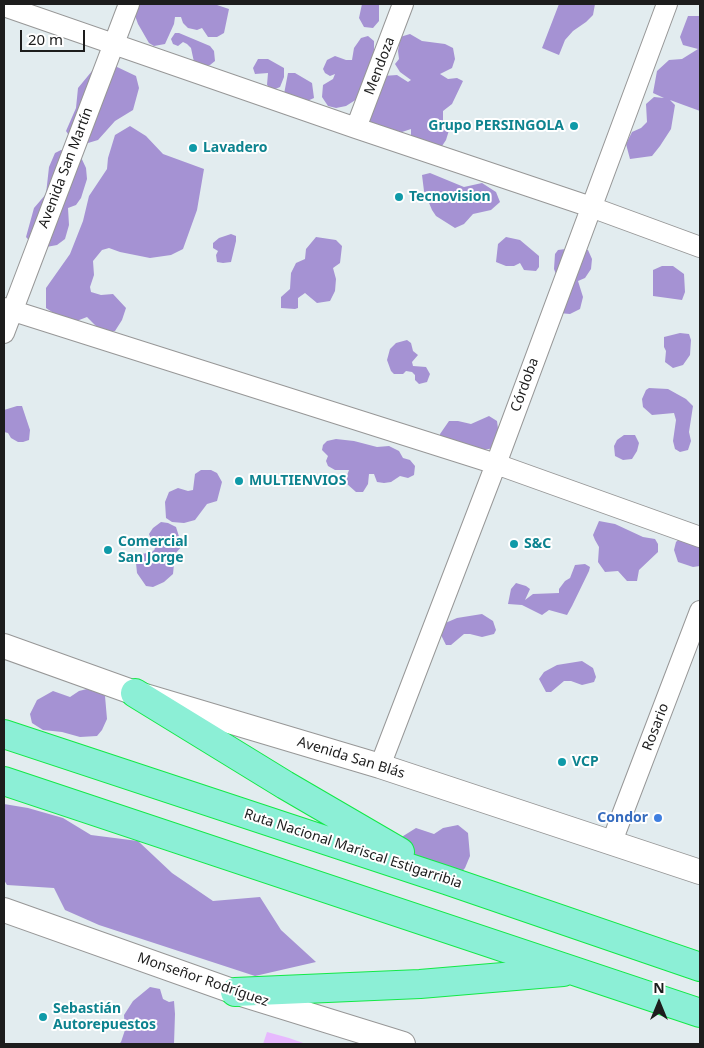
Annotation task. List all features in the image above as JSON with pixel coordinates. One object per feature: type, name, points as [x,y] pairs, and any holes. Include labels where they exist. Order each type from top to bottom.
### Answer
[{"type":"highway","points":[[135,693],[285,785],[446,880]]},
{"type":"highway","name":"Ruta Nacional Mariscal Estigarribia","points":[[4,734],[446,880],[700,967]]},
{"type":"highway","points":[[4,781],[700,1013]]},
{"type":"highway","points":[[235,992],[420,984],[574,971]]},
{"type":"street","name":"Avenida San Martín","points":[[4,333],[8,309],[129,4]]},
{"type":"street","name":"Mendoza","points":[[356,128],[403,4]]},
{"type":"street","name":"Córdoba","points":[[380,766],[496,464],[668,4]]},
{"type":"street","points":[[4,6],[591,207],[700,247]]},
{"type":"street","points":[[8,309],[496,464],[700,537]]},
{"type":"street","name":"Rosario","points":[[611,844],[700,611]]},
{"type":"street","name":"Avenida San Blás","points":[[4,646],[135,693],[380,766],[700,872]]},
{"type":"street","name":"Monseñor Rodríguez","points":[[4,910],[235,992],[403,1044]]},
{"type":"shaded area","points":[[135,4],[214,4],[229,9],[224,33],[217,37],[208,37],[202,28],[197,30],[188,28],[183,23],[181,17],[175,17],[165,44],[154,46],[149,43],[138,24],[134,13]]},
{"type":"shaded area","points":[[362,4],[379,4],[379,21],[373,28],[364,27],[359,18]]},
{"type":"shaded area","points":[[559,4],[595,4],[593,15],[565,40],[559,55],[542,48]]},
{"type":"shaded area","points":[[688,16],[700,16],[700,111],[670,100],[675,105],[671,129],[660,146],[652,156],[630,159],[626,144],[632,132],[641,128],[647,122],[646,104],[654,97],[664,98],[653,93],[657,71],[669,60],[682,59],[698,49],[683,45],[680,37]]},
{"type":"shaded area","points":[[175,33],[210,46],[214,51],[215,61],[210,65],[202,67],[194,62],[191,48],[187,44],[183,42],[178,46],[173,44],[171,39]]},
{"type":"shaded area","points":[[410,34],[422,41],[445,44],[453,48],[455,59],[452,68],[440,74],[448,79],[457,78],[463,81],[452,104],[443,111],[443,120],[450,127],[442,146],[431,147],[411,140],[411,129],[399,133],[390,145],[366,118],[383,76],[397,75],[408,82],[411,80],[400,72],[395,64],[399,59],[400,37]]},
{"type":"shaded area","points":[[368,36],[374,41],[374,59],[369,65],[357,99],[346,106],[336,108],[328,106],[322,97],[323,85],[333,79],[335,74],[330,76],[325,73],[323,69],[327,60],[335,56],[352,60],[354,48],[361,38]]},
{"type":"shaded area","points":[[258,59],[268,59],[284,68],[284,77],[280,87],[273,90],[267,85],[268,73],[255,74],[253,68]]},
{"type":"shaded area","points":[[115,66],[136,76],[139,88],[133,110],[115,121],[98,140],[88,143],[72,140],[66,131],[76,108],[78,88],[92,71]]},
{"type":"shaded area","points":[[288,73],[295,73],[312,83],[314,98],[305,102],[284,94]]},
{"type":"shaded area","points":[[130,126],[146,136],[163,154],[204,169],[197,210],[183,249],[171,255],[150,258],[109,248],[102,250],[93,261],[94,275],[90,287],[91,292],[101,295],[113,294],[126,308],[122,320],[115,331],[102,332],[87,317],[74,322],[64,320],[46,308],[46,288],[70,254],[83,221],[89,196],[107,169],[108,158],[115,135]]},
{"type":"shaded area","points":[[61,150],[79,153],[86,168],[87,179],[81,198],[76,205],[68,208],[69,225],[65,239],[57,245],[41,248],[33,245],[26,237],[34,208],[46,194],[49,167],[55,153]]},
{"type":"shaded area","points":[[430,173],[464,187],[482,183],[496,192],[500,202],[491,210],[473,214],[464,224],[455,228],[436,216],[432,210],[424,191],[422,175]]},
{"type":"shaded area","points":[[231,234],[236,236],[236,241],[231,262],[217,262],[216,255],[218,251],[213,248],[213,243],[219,238]]},
{"type":"shaded area","points":[[316,237],[336,240],[342,246],[340,263],[333,268],[336,279],[335,291],[330,301],[317,303],[305,293],[298,298],[298,308],[281,308],[281,297],[290,289],[291,273],[296,263],[305,259],[306,249]]},
{"type":"shaded area","points":[[506,237],[520,240],[539,256],[539,267],[536,271],[524,270],[520,263],[514,266],[506,266],[496,262],[498,244]]},
{"type":"shaded area","points":[[573,248],[588,250],[592,259],[591,269],[585,278],[578,281],[583,297],[580,309],[570,314],[559,313],[559,282],[554,269],[555,254],[558,250]]},
{"type":"shaded area","points":[[662,266],[673,266],[684,274],[685,292],[682,300],[653,296],[653,270]]},
{"type":"shaded area","points":[[680,333],[689,334],[691,340],[690,355],[683,365],[673,368],[665,362],[664,337]]},
{"type":"shaded area","points":[[407,340],[411,343],[413,351],[418,355],[412,362],[413,366],[426,367],[430,374],[427,382],[419,384],[412,372],[406,371],[403,374],[394,374],[391,371],[387,360],[390,349],[396,343]]},
{"type":"shaded area","points":[[649,388],[668,389],[686,399],[693,406],[689,432],[691,441],[688,450],[680,452],[675,449],[673,441],[676,420],[674,413],[652,415],[643,407],[642,399]]},
{"type":"shaded area","points":[[22,406],[30,430],[29,440],[23,442],[18,442],[11,438],[8,433],[4,432],[4,410]]},
{"type":"shaded area","points":[[489,416],[497,421],[499,436],[495,448],[482,450],[479,448],[477,451],[442,450],[440,434],[449,421],[471,424]]},
{"type":"shaded area","points":[[624,435],[635,435],[639,443],[632,459],[623,460],[615,456],[614,446],[617,440]]},
{"type":"shaded area","points":[[336,439],[377,447],[389,446],[399,451],[403,458],[410,460],[415,466],[414,475],[408,478],[400,476],[391,482],[384,483],[377,482],[374,474],[369,474],[368,484],[363,492],[356,492],[347,484],[346,478],[349,470],[335,470],[328,466],[326,461],[328,456],[322,450],[323,445],[327,441]]},
{"type":"shaded area","points":[[201,470],[211,470],[217,473],[222,482],[217,501],[207,504],[195,520],[184,523],[172,522],[166,518],[165,502],[169,492],[178,488],[188,491],[193,490],[195,474]]},
{"type":"shaded area","points":[[599,521],[615,524],[643,537],[655,539],[658,544],[658,552],[639,570],[637,581],[627,581],[618,571],[605,572],[598,562],[599,547],[593,535]]},
{"type":"shaded area","points":[[161,522],[176,527],[182,546],[175,554],[173,574],[164,582],[153,587],[146,586],[137,573],[136,563],[142,554],[152,552],[155,549],[149,534]]},
{"type":"shaded area","points":[[684,534],[700,534],[700,566],[693,567],[678,562],[674,550],[676,542]]},
{"type":"shaded area","points":[[585,564],[590,567],[589,571],[567,615],[549,610],[542,615],[522,605],[508,604],[511,589],[516,583],[530,589],[525,600],[533,594],[559,593],[559,589],[570,578],[575,565]]},
{"type":"shaded area","points":[[482,614],[493,621],[496,630],[494,634],[482,637],[464,634],[451,645],[446,645],[439,631],[443,624],[457,618]]},
{"type":"shaded area","points":[[582,661],[593,668],[596,677],[594,682],[582,685],[571,681],[564,681],[551,692],[546,692],[539,679],[544,672],[557,665]]},
{"type":"shaded area","points":[[95,687],[105,696],[107,719],[97,736],[80,737],[62,732],[43,730],[32,723],[30,714],[37,700],[53,691],[70,697],[79,691]]},
{"type":"shaded area","points":[[4,804],[28,808],[63,818],[91,835],[138,841],[172,873],[213,901],[260,897],[281,930],[316,962],[255,976],[99,925],[65,910],[54,888],[7,885],[4,880]]},
{"type":"shaded area","points":[[458,825],[468,833],[470,856],[460,874],[406,868],[400,838],[416,828],[434,834],[443,828]]},
{"type":"shaded area","points":[[150,987],[160,989],[163,999],[169,1002],[174,1001],[174,1044],[119,1044],[125,1030],[124,1015],[133,1001]]},
{"type":"shaded area","points":[[267,1032],[289,1038],[306,1044],[263,1044]]},
{"type":"place","name":"Grupo PERSINGOLA","points":[[574,126]]},
{"type":"place","name":"Lavadero","points":[[193,148]]},
{"type":"place","name":"Tecnovision","points":[[399,197]]},
{"type":"place","name":"MULTIENVIOS","points":[[239,481]]},
{"type":"place","name":"S&C","points":[[514,544]]},
{"type":"place","name":"Comercial San Jorge","points":[[108,550]]},
{"type":"place","name":"VCP","points":[[562,762]]},
{"type":"place","name":"Condor","points":[[658,818]]},
{"type":"place","name":"Sebastián Autorepuestos","points":[[43,1017]]}]
